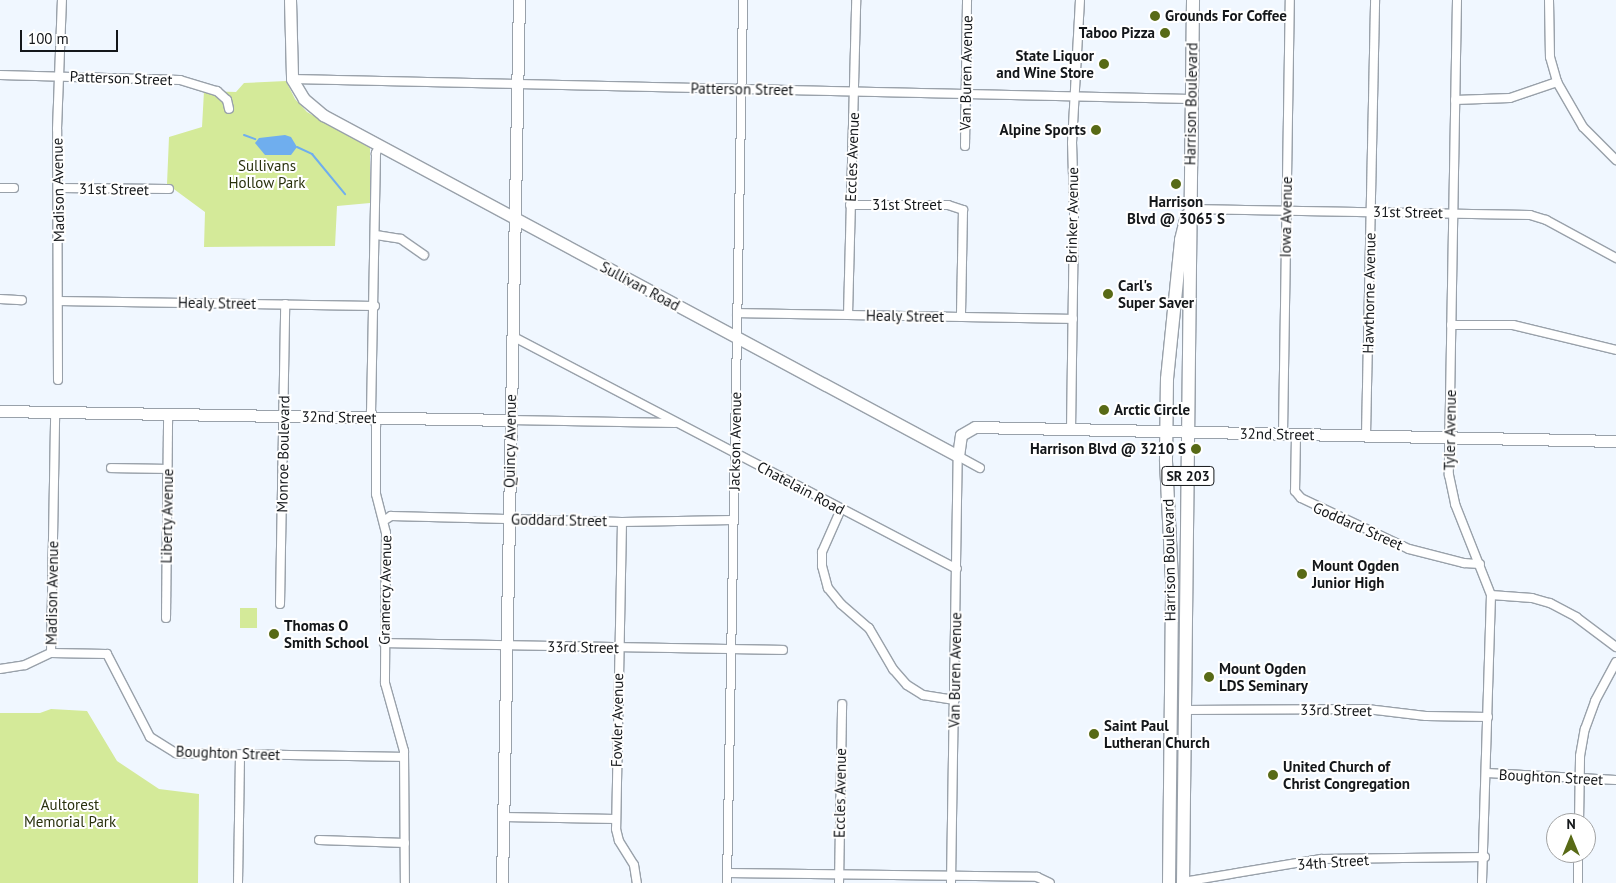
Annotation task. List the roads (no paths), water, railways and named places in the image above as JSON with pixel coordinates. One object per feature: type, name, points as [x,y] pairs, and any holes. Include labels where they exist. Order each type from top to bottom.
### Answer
[{"type":"main road","name":"Harrison Boulevard","points":[[1183,882],[1193,0]]},
{"type":"main road","name":"Harrison Boulevard","points":[[1168,883],[1172,580],[1166,432],[1168,369],[1181,240],[1190,209]]},
{"type":"street","name":"Madison Avenue","points":[[58,380],[59,76],[62,0]]},
{"type":"street","points":[[290,0],[292,79]]},
{"type":"street","name":"Quincy Avenue","points":[[502,883],[519,0]]},
{"type":"street","name":"Jackson Avenue","points":[[727,883],[742,0]]},
{"type":"street","name":"Eccles Avenue","points":[[848,314],[856,0]]},
{"type":"street","name":"Van Buren Avenue","points":[[965,146],[967,0]]},
{"type":"street","name":"Brinker Avenue","points":[[1071,431],[1073,319],[1072,144],[1077,96],[1080,0]]},
{"type":"street","name":"Iowa Avenue","points":[[1283,434],[1290,0]]},
{"type":"street","name":"Hawthorne Avenue","points":[[1366,435],[1375,0]]},
{"type":"street","name":"Tyler Avenue","points":[[1457,0],[1449,475],[1455,504],[1491,595],[1485,857],[1482,883]]},
{"type":"street","points":[[1549,0],[1550,57],[1557,82],[1584,127],[1616,160]]},
{"type":"street","name":"Patterson Street","points":[[0,75],[180,80],[217,91],[226,100],[229,109]]},
{"type":"street","name":"Patterson Street","points":[[292,79],[1191,99]]},
{"type":"street","name":"Sullivan Road","points":[[292,79],[304,99],[323,115],[378,147],[980,468]]},
{"type":"street","points":[[1455,100],[1510,98],[1557,82]]},
{"type":"street","name":"Gramercy Avenue","points":[[378,147],[373,418],[376,494],[385,520],[385,683],[400,725],[404,757],[405,883]]},
{"type":"street","points":[[0,188],[14,188]]},
{"type":"street","name":"31st Street","points":[[58,188],[168,189]]},
{"type":"street","name":"31st Street","points":[[850,206],[948,205],[963,210],[960,317]]},
{"type":"street","name":"31st Street","points":[[1190,209],[1530,215],[1546,220],[1616,258]]},
{"type":"street","points":[[376,235],[401,238],[424,255]]},
{"type":"street","points":[[0,299],[22,300]]},
{"type":"street","name":"Healy Street","points":[[59,300],[375,306]]},
{"type":"street","name":"Monroe Boulevard","points":[[280,604],[285,304]]},
{"type":"street","name":"Healy Street","points":[[737,313],[1073,319]]},
{"type":"street","points":[[1451,325],[1513,325],[1616,350]]},
{"type":"street","name":"Chatelain Road","points":[[512,336],[957,570]]},
{"type":"street","name":"32nd Street","points":[[0,411],[679,423]]},
{"type":"street","name":"Madison Avenue","points":[[51,653],[55,412]]},
{"type":"street","name":"Liberty Avenue","points":[[166,618],[168,414]]},
{"type":"street","name":"32nd Street","points":[[958,456],[961,435],[970,428],[1616,441]]},
{"type":"street","name":"Goddard Street","points":[[1296,435],[1295,491],[1300,498],[1409,549],[1464,563],[1480,564]]},
{"type":"street","name":"Van Buren Avenue","points":[[951,880],[958,456]]},
{"type":"street","points":[[111,468],[167,469]]},
{"type":"street","points":[[841,509],[822,552],[822,566],[828,588],[841,604],[870,628],[893,669],[907,685],[923,695],[955,700]]},
{"type":"street","name":"Goddard Street","points":[[385,520],[391,516],[622,522],[733,520]]},
{"type":"street","name":"Fowler Avenue","points":[[622,522],[616,819],[619,841],[634,865],[636,883]]},
{"type":"street","points":[[1491,595],[1532,598],[1550,603],[1576,617],[1616,647]]},
{"type":"street","name":"33rd Street","points":[[384,643],[783,650]]},
{"type":"street","points":[[0,669],[25,665],[51,653]]},
{"type":"street","name":"Boughton Street","points":[[51,653],[107,654],[154,743],[181,754],[404,757]]},
{"type":"street","points":[[1579,813],[1580,778],[1585,729],[1594,702],[1616,664]]},
{"type":"street","name":"Eccles Avenue","points":[[839,879],[842,704]]},
{"type":"street","name":"33rd Street","points":[[1184,710],[1367,709],[1426,716],[1488,717]]},
{"type":"street","points":[[238,883],[240,755]]},
{"type":"street","name":"Boughton Street","points":[[1487,773],[1616,780]]},
{"type":"street","points":[[503,817],[616,819]]},
{"type":"street","points":[[319,840],[405,843]]},
{"type":"street","name":"34th Street","points":[[1183,882],[1321,859],[1485,857]]},
{"type":"street","points":[[1578,863],[1578,883]]},
{"type":"street","points":[[727,873],[839,879],[951,880],[1037,877],[1050,883]]},
{"type":"water","points":[[285,135],[291,137],[297,147],[291,155],[265,155],[255,143],[259,138]]},
{"type":"waterway","points":[[244,135],[255,139]]},
{"type":"waterway","points":[[297,147],[312,154],[345,194]]},
{"type":"place","name":"Grounds For Coffee","points":[[1155,16]]},
{"type":"place","name":"Taboo Pizza","points":[[1165,33]]},
{"type":"place","name":"State Liquor and Wine Store","points":[[1104,64]]},
{"type":"place","name":"Alpine Sports","points":[[1096,130]]},
{"type":"place","name":"Harrison Blvd @ 3065 S","points":[[1176,184]]},
{"type":"place","name":"Carl's Super Saver","points":[[1108,294]]},
{"type":"place","name":"Arctic Circle","points":[[1104,410]]},
{"type":"place","name":"Harrison Blvd @ 3210 S","points":[[1196,449]]},
{"type":"place","name":"Mount Ogden Junior High","points":[[1302,574]]},
{"type":"place","name":"Thomas O Smith School","points":[[274,634]]},
{"type":"place","name":"Mount Ogden LDS Seminary","points":[[1209,677]]},
{"type":"place","name":"Saint Paul Lutheran Church","points":[[1094,734]]},
{"type":"place","name":"United Church of Christ Congregation","points":[[1273,775]]},
{"type":"park label","name":"Sullivans Hollow Park","points":[[267,174]]},
{"type":"park label","name":"Aultorest Memorial Park","points":[[70,812]]}]
